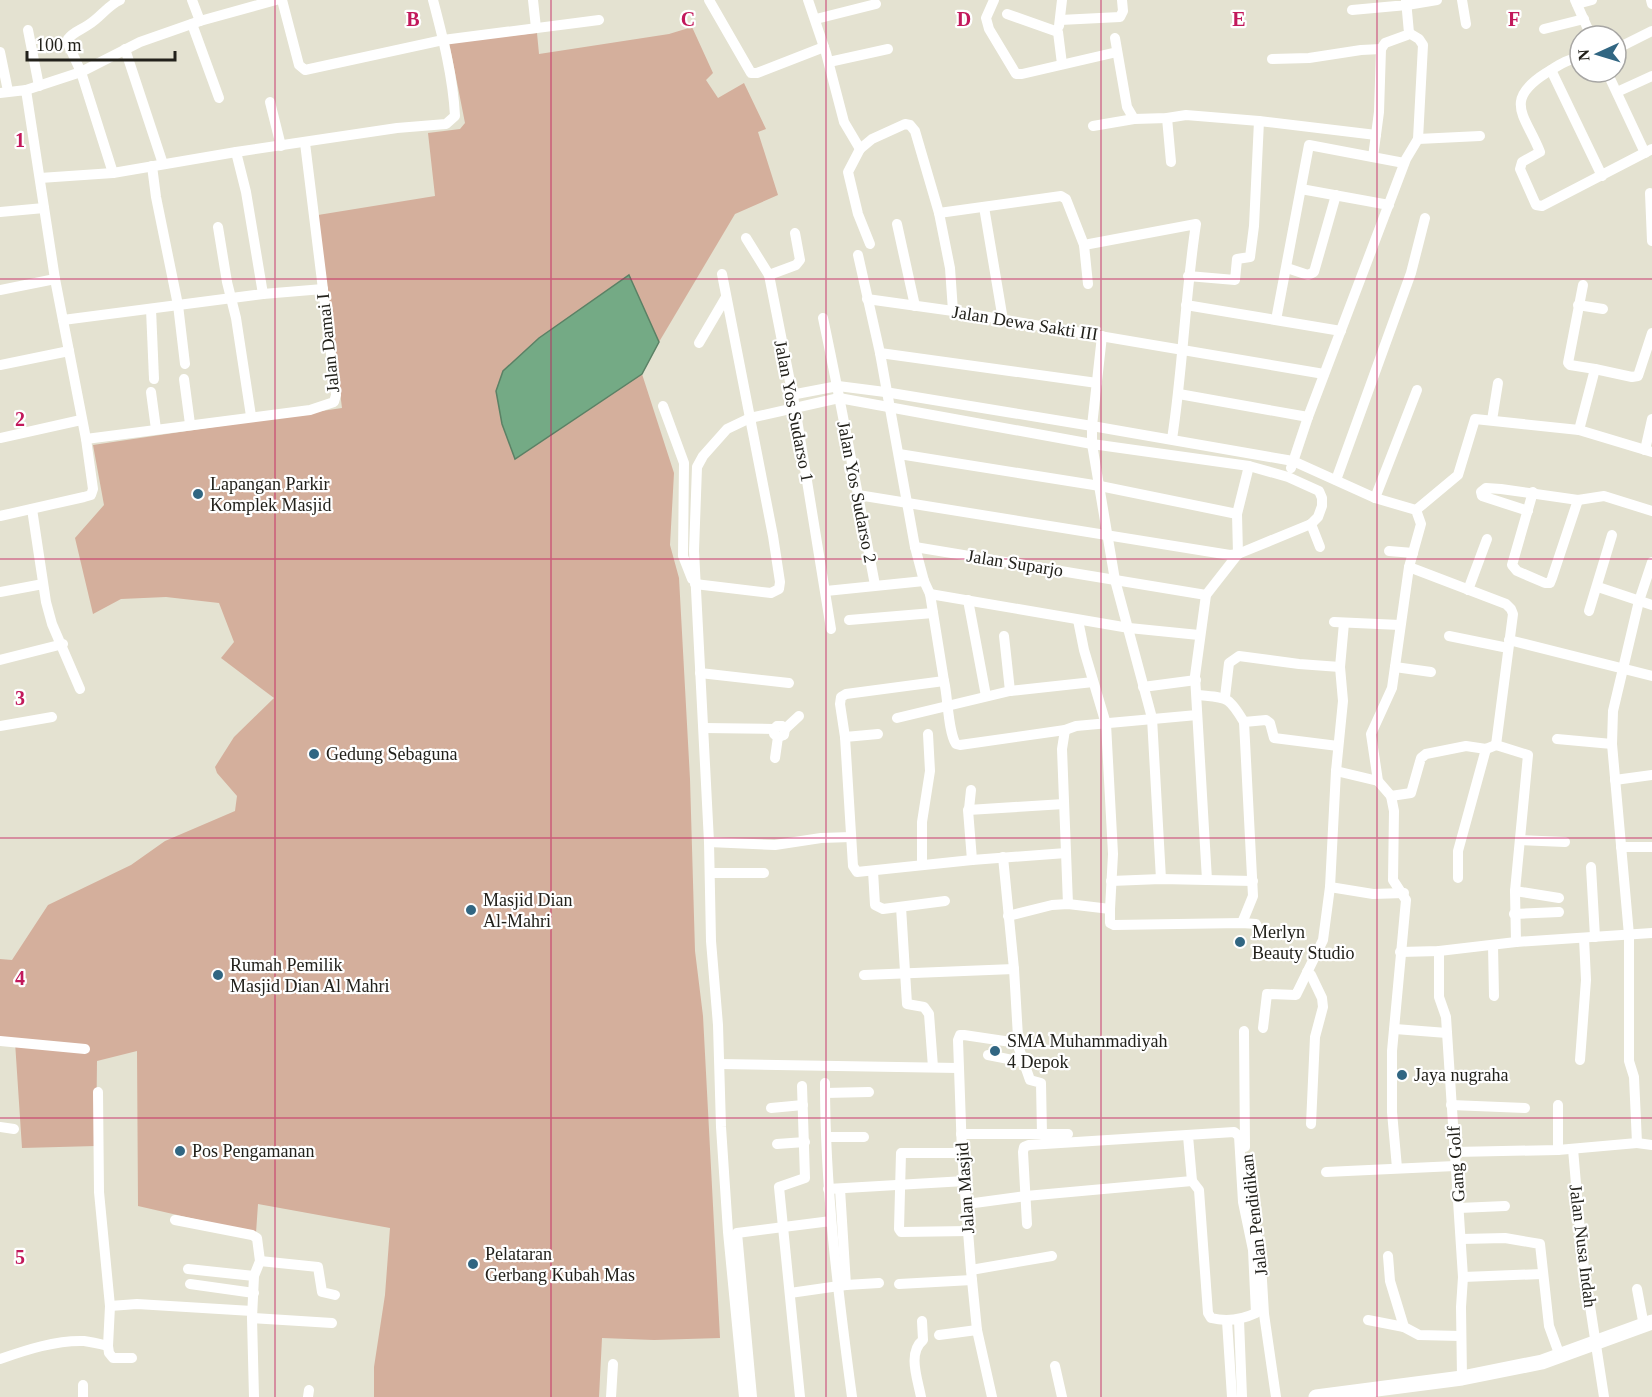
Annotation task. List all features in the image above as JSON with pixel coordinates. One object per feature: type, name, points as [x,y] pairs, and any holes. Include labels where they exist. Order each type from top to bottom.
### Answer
[{"type":"main road","points":[[1316,1397],[1410,1391],[1542,1362],[1648,1324]]},
{"type":"street","points":[[113,173],[81,72],[68,39],[120,0]]},
{"type":"street","points":[[192,0],[196,22],[219,98]]},
{"type":"street","points":[[0,52],[4,92],[26,90],[81,72],[125,49],[196,22],[276,0]]},
{"type":"street","points":[[282,0],[298,65],[305,70],[443,40],[599,20]]},
{"type":"street","points":[[40,178],[113,173],[397,128],[447,124],[453,121],[455,116],[454,100],[433,0]]},
{"type":"street","points":[[533,0],[536,28]]},
{"type":"street","points":[[709,0],[751,73],[826,53],[888,49]]},
{"type":"street","points":[[808,0],[816,19],[844,122],[860,149]]},
{"type":"street","points":[[994,0],[988,23],[1016,74],[1117,52]]},
{"type":"street","points":[[1062,0],[1058,32],[1062,64]]},
{"type":"street","points":[[1060,20],[1120,17],[1123,11],[1122,0]]},
{"type":"street","points":[[1352,10],[1437,0]]},
{"type":"street","points":[[1462,0],[1466,24]]},
{"type":"street","points":[[1586,24],[1576,2],[1592,0]]},
{"type":"street","points":[[1406,3],[1409,33]]},
{"type":"street","points":[[816,19],[876,4]]},
{"type":"street","points":[[1007,14],[1058,32]]},
{"type":"street","points":[[1544,29],[1584,19]]},
{"type":"street","points":[[28,30],[39,86]]},
{"type":"street","points":[[1628,43],[1652,31]]},
{"type":"street","points":[[1373,157],[1381,49],[1385,43],[1409,33]]},
{"type":"street","points":[[1288,477],[1308,417],[1404,163],[1418,139],[1423,45],[1419,39],[1409,33]]},
{"type":"street","points":[[1115,38],[1127,107],[1134,119]]},
{"type":"street","points":[[125,49],[157,165],[156,197],[178,305],[185,364]]},
{"type":"street","points":[[1272,58],[1309,58],[1381,49]]},
{"type":"street","points":[[1568,61],[1533,82],[1523,93],[1521,114],[1540,152],[1522,162],[1520,169],[1536,205],[1542,206],[1648,151],[1613,84]]},
{"type":"street","points":[[1551,70],[1602,176]]},
{"type":"street","points":[[1617,92],[1652,76]]},
{"type":"street","points":[[0,516],[91,495],[93,489],[86,439],[55,279],[26,90]]},
{"type":"street","points":[[270,102],[281,146]]},
{"type":"street","points":[[1093,126],[1134,119],[1186,115],[1376,135]]},
{"type":"street","points":[[1167,118],[1171,162]]},
{"type":"street","points":[[1188,276],[1235,280],[1238,259],[1250,258],[1260,121]]},
{"type":"street","points":[[870,244],[858,214],[848,172],[860,149],[872,139],[905,124],[910,125],[915,131],[939,213],[950,268],[953,311]]},
{"type":"street","points":[[1418,139],[1480,136]]},
{"type":"street","name":"Jalan Damai I","points":[[86,439],[310,410],[334,402],[336,395],[305,143]]},
{"type":"street","points":[[1276,320],[1309,146],[1404,163]]},
{"type":"street","points":[[236,152],[246,192],[263,294]]},
{"type":"street","points":[[1301,189],[1389,205]]},
{"type":"street","points":[[1650,193],[1652,241]]},
{"type":"street","points":[[1287,268],[1308,275],[1314,272],[1336,195]]},
{"type":"street","points":[[939,213],[1061,196],[1066,199],[1084,245],[1088,284]]},
{"type":"street","points":[[984,207],[1003,320]]},
{"type":"street","points":[[0,212],[44,208]]},
{"type":"street","points":[[1336,480],[1411,273],[1425,218]]},
{"type":"street","points":[[897,224],[915,306]]},
{"type":"street","points":[[1084,245],[1196,224],[1188,276],[1179,394],[1172,439]]},
{"type":"street","points":[[218,227],[251,416]]},
{"type":"street","points":[[769,274],[798,263],[795,233]]},
{"type":"street","name":"Jalan Yos Sudarso 1","points":[[746,237],[769,274],[795,407],[831,629]]},
{"type":"street","points":[[858,255],[880,353],[885,392],[899,454],[915,547],[930,594],[952,736],[956,744],[1065,730],[1076,726],[1197,715]]},
{"type":"street","points":[[695,584],[771,593],[778,589],[779,573],[773,536],[722,274]]},
{"type":"street","points":[[0,290],[55,279]]},
{"type":"street","points":[[1583,285],[1568,363],[1570,365],[1632,377],[1638,376],[1652,333]]},
{"type":"street","points":[[63,320],[263,294],[323,289]]},
{"type":"street","points":[[699,343],[726,297]]},
{"type":"street","name":"Jalan Dewa Sakti III","points":[[867,299],[953,311],[1324,374]]},
{"type":"street","points":[[1186,305],[1341,331]]},
{"type":"street","points":[[1578,305],[1603,309]]},
{"type":"street","points":[[151,309],[154,379]]},
{"type":"street","name":"Jalan Yos Sudarso 2","points":[[822,318],[838,386],[875,585]]},
{"type":"street","points":[[1102,336],[1092,444],[1115,580],[1152,718],[1161,879]]},
{"type":"street","points":[[0,365],[69,351]]},
{"type":"street","points":[[880,353],[1097,383]]},
{"type":"street","points":[[1579,430],[1595,369]]},
{"type":"street","points":[[184,380],[190,424]]},
{"type":"street","points":[[1492,420],[1498,383]]},
{"type":"street","points":[[791,395],[838,386],[885,392],[1293,461],[1375,498],[1416,510]]},
{"type":"street","points":[[1375,498],[1417,390]]},
{"type":"street","points":[[151,392],[156,429]]},
{"type":"street","points":[[1179,394],[1308,417]]},
{"type":"street","points":[[744,1397],[728,1232],[721,1127],[720,1064],[711,941],[704,728],[695,584],[694,551],[698,467],[703,456],[727,429],[750,418],[839,398],[1092,444],[1248,466],[1288,477],[1319,491],[1322,506],[1318,517],[1311,524],[1238,554],[1230,555],[858,495]]},
{"type":"street","points":[[663,406],[684,463],[683,556],[695,584]]},
{"type":"street","points":[[1416,510],[1458,475],[1475,419],[1579,430],[1648,451],[1652,419]]},
{"type":"street","points":[[0,438],[81,420]]},
{"type":"street","points":[[899,454],[1100,486],[1237,514]]},
{"type":"street","points":[[1207,880],[1197,715],[1196,680],[1199,635],[1206,595],[1238,554],[1237,514],[1248,466]]},
{"type":"street","points":[[1528,511],[1482,496],[1481,492],[1486,488],[1533,492],[1578,500],[1604,496],[1652,511]]},
{"type":"street","points":[[1533,492],[1512,565],[1516,571],[1545,583],[1550,583],[1578,500]]},
{"type":"street","points":[[32,509],[43,584],[52,624],[63,644],[80,689]]},
{"type":"street","points":[[1397,1168],[1392,1112],[1392,1052],[1406,900],[1404,893],[1393,880],[1394,811],[1391,796],[1378,781],[1371,734],[1392,687],[1409,567],[1421,524],[1416,510]]},
{"type":"street","points":[[1311,524],[1320,547]]},
{"type":"street","points":[[1589,611],[1612,535]]},
{"type":"street","points":[[1468,590],[1487,539]]},
{"type":"street","name":"Jalan Suparjo","points":[[915,547],[1206,595]]},
{"type":"street","points":[[1389,551],[1413,553]]},
{"type":"street","points":[[1637,1143],[1634,1077],[1629,1061],[1629,935],[1612,744],[1613,711],[1622,667],[1652,562]]},
{"type":"street","points":[[1409,567],[1506,604],[1513,614],[1491,747],[1458,851],[1458,878]]},
{"type":"street","points":[[826,591],[924,581]]},
{"type":"street","points":[[0,592],[43,584]]},
{"type":"street","points":[[1598,587],[1652,605]]},
{"type":"street","points":[[930,594],[1129,628],[1199,635]]},
{"type":"street","points":[[968,600],[986,696]]},
{"type":"street","points":[[849,620],[933,612]]},
{"type":"street","points":[[1078,620],[1084,650],[1106,724],[1113,854],[1110,923],[1242,923],[1256,924],[1258,928]]},
{"type":"street","points":[[1263,1028],[1267,994],[1296,995],[1323,940],[1330,887],[1335,771],[1343,701],[1339,622],[1400,625]]},
{"type":"street","points":[[1004,636],[1010,691]]},
{"type":"street","points":[[1449,636],[1508,644],[1622,667],[1652,676]]},
{"type":"street","points":[[0,660],[63,644]]},
{"type":"street","points":[[1225,697],[1229,663],[1239,656],[1299,664],[1340,666]]},
{"type":"street","points":[[1395,667],[1431,672]]},
{"type":"street","points":[[700,673],[789,683]]},
{"type":"street","points":[[1143,687],[1196,680]]},
{"type":"street","points":[[944,681],[846,694],[842,697],[840,704],[855,871],[1066,853]]},
{"type":"street","points":[[897,717],[1010,691],[1093,682]]},
{"type":"street","points":[[1197,695],[1225,697],[1234,704],[1244,722],[1253,896],[1242,923]]},
{"type":"street","points":[[704,728],[779,732],[799,716]]},
{"type":"street","points":[[0,726],[52,717]]},
{"type":"street","points":[[1244,722],[1266,720],[1270,723],[1274,738],[1338,747]]},
{"type":"street","points":[[1065,730],[1062,749],[1068,904]]},
{"type":"street","points":[[775,758],[779,732]]},
{"type":"street","points":[[844,737],[878,734]]},
{"type":"street","points":[[922,865],[922,822],[930,771],[928,734]]},
{"type":"street","points":[[1557,739],[1612,744]]},
{"type":"street","points":[[1391,796],[1411,793],[1421,758],[1426,754],[1466,746],[1491,747],[1528,755],[1515,891],[1516,942]]},
{"type":"street","points":[[1335,771],[1378,781]]},
{"type":"street","points":[[1615,780],[1652,775]]},
{"type":"street","points":[[971,790],[968,811],[972,860]]},
{"type":"street","points":[[969,809],[1064,804]]},
{"type":"street","points":[[709,842],[775,845],[821,838],[851,837]]},
{"type":"street","points":[[1520,840],[1565,842]]},
{"type":"street","points":[[1621,847],[1652,847]]},
{"type":"street","points":[[1003,857],[1014,969],[1018,1037],[1016,1040],[1030,1080],[1041,1083],[1042,1135]]},
{"type":"street","points":[[1580,1060],[1589,938],[1591,867]]},
{"type":"street","points":[[873,871],[875,905],[882,909],[945,901]]},
{"type":"street","points":[[710,873],[764,873]]},
{"type":"street","points":[[1111,881],[1161,879],[1253,881]]},
{"type":"street","points":[[1330,887],[1374,894],[1404,893]]},
{"type":"street","points":[[1515,891],[1559,898]]},
{"type":"street","points":[[1008,916],[1039,907],[1068,904],[1110,909]]},
{"type":"street","points":[[901,907],[907,1004],[924,1007],[929,1014],[933,1067]]},
{"type":"street","points":[[1514,914],[1559,912]]},
{"type":"street","points":[[1400,952],[1439,951],[1516,942],[1652,933]]},
{"type":"street","points":[[1493,945],[1494,996]]},
{"type":"street","name":"Gang Golf","points":[[1439,951],[1439,997],[1446,1017],[1464,1277],[1461,1336],[1462,1378]]},
{"type":"street","points":[[864,975],[1014,969]]},
{"type":"street","points":[[1307,972],[1311,975],[1322,998],[1323,1007],[1314,1037],[1311,1124]]},
{"type":"street","points":[[1395,1029],[1447,1033]]},
{"type":"street","name":"Jalan Pendidikan","points":[[1244,1031],[1245,1165],[1250,1206],[1260,1247],[1264,1314],[1276,1397]]},
{"type":"street","name":"Jalan Masjid","points":[[992,1397],[977,1330],[971,1275],[957,1040],[960,1035],[1011,1042],[1016,1040]]},
{"type":"street","points":[[0,1041],[85,1049]]},
{"type":"street","points":[[988,1054],[1023,1062]]},
{"type":"street","points":[[720,1064],[958,1068]]},
{"type":"street","points":[[800,1397],[779,1187],[805,1178],[802,1086]]},
{"type":"street","points":[[842,1285],[828,1189],[825,1088],[868,1092]]},
{"type":"street","points":[[98,1092],[99,1192],[111,1306],[108,1346],[109,1353],[114,1358],[132,1358]]},
{"type":"street","points":[[771,1108],[803,1105]]},
{"type":"street","points":[[1451,1105],[1525,1108]]},
{"type":"street","points":[[1558,1105],[1558,1150]]},
{"type":"street","points":[[0,1127],[14,1129]]},
{"type":"street","points":[[1027,1224],[1024,1147],[1234,1132],[1239,1136],[1243,1202],[1253,1250],[1256,1313],[1233,1320],[1210,1317],[1208,1313],[1199,1190],[1192,1181],[1188,1136]]},
{"type":"street","points":[[961,1134],[1068,1134]]},
{"type":"street","points":[[827,1137],[864,1137]]},
{"type":"street","points":[[777,1144],[805,1142]]},
{"type":"street","points":[[1454,1152],[1558,1150],[1637,1143],[1652,1145]]},
{"type":"street","name":"Jalan Nusa Indah","points":[[1573,1149],[1581,1254],[1597,1342],[1604,1397]]},
{"type":"street","points":[[962,1153],[903,1151],[899,1184],[899,1231],[969,1232]]},
{"type":"street","points":[[1326,1172],[1455,1166]]},
{"type":"street","points":[[828,1189],[965,1181]]},
{"type":"street","points":[[967,1204],[1026,1196],[1192,1181]]},
{"type":"street","points":[[840,1189],[842,1285],[852,1397]]},
{"type":"street","points":[[1459,1208],[1505,1206]]},
{"type":"street","points":[[175,1220],[252,1235],[257,1238],[260,1260],[254,1276],[252,1314],[254,1397]]},
{"type":"street","points":[[752,1397],[737,1233],[831,1221]]},
{"type":"street","points":[[1461,1239],[1504,1238],[1540,1244],[1549,1326],[1560,1356]]},
{"type":"street","points":[[899,1284],[971,1275],[1052,1256]]},
{"type":"street","points":[[1388,1256],[1390,1281],[1404,1327]]},
{"type":"street","points":[[260,1260],[318,1267],[322,1292],[335,1295]]},
{"type":"street","points":[[188,1269],[254,1276]]},
{"type":"street","points":[[1464,1277],[1542,1274]]},
{"type":"street","points":[[790,1293],[842,1285],[879,1283]]},
{"type":"street","points":[[190,1284],[254,1293]]},
{"type":"street","points":[[1637,1289],[1648,1324]]},
{"type":"street","points":[[111,1306],[137,1304],[332,1323]]},
{"type":"street","points":[[1232,1397],[1233,1320]]},
{"type":"street","points":[[1233,1320],[1242,1397]]},
{"type":"street","points":[[1368,1320],[1404,1327],[1419,1335],[1461,1336]]},
{"type":"street","points":[[921,1397],[914,1360],[918,1345],[923,1340],[922,1321]]},
{"type":"street","points":[[939,1335],[977,1330]]},
{"type":"street","points":[[0,1359],[27,1350],[58,1344],[85,1341],[108,1346]]},
{"type":"street","points":[[611,1397],[613,1364]]},
{"type":"street","points":[[1055,1366],[1062,1397]]},
{"type":"shaded area","points":[[692,27],[713,73],[706,80],[718,98],[744,83],[766,129],[758,132],[778,195],[735,214],[642,374],[674,473],[670,545],[679,578],[690,779],[695,951],[703,1016],[720,1338],[654,1340],[602,1338],[599,1397],[374,1397],[374,1367],[385,1295],[390,1228],[258,1204],[256,1233],[138,1206],[137,1051],[97,1061],[96,1146],[22,1148],[15,1042],[0,1040],[0,959],[12,960],[48,905],[131,865],[165,841],[235,811],[237,796],[217,773],[215,767],[234,737],[274,698],[221,658],[234,642],[219,603],[166,597],[121,599],[93,614],[75,538],[104,505],[93,445],[342,408],[318,215],[435,196],[428,133],[460,129],[465,123],[449,42],[537,33],[539,54],[669,34]]},
{"type":"shaded area","points":[[629,275],[659,342],[642,374],[515,459],[502,424],[496,391],[503,371],[539,338]]},
{"type":"place","name":"Lapangan Parkir Komplek Masjid","points":[[198,494]]},
{"type":"place","name":"Gedung Sebaguna","points":[[314,754]]},
{"type":"place","name":"Masjid Dian Al-Mahri","points":[[471,910]]},
{"type":"place","name":"Merlyn Beauty Studio","points":[[1240,942]]},
{"type":"place","name":"Rumah Pemilik Masjid Dian Al Mahri","points":[[218,975]]},
{"type":"place","name":"SMA Muhammadiyah 4 Depok","points":[[995,1051]]},
{"type":"place","name":"Jaya nugraha","points":[[1402,1075]]},
{"type":"place","name":"Pos Pengamanan","points":[[180,1151]]},
{"type":"place","name":"Pelataran Gerbang Kubah Mas","points":[[473,1264]]}]
